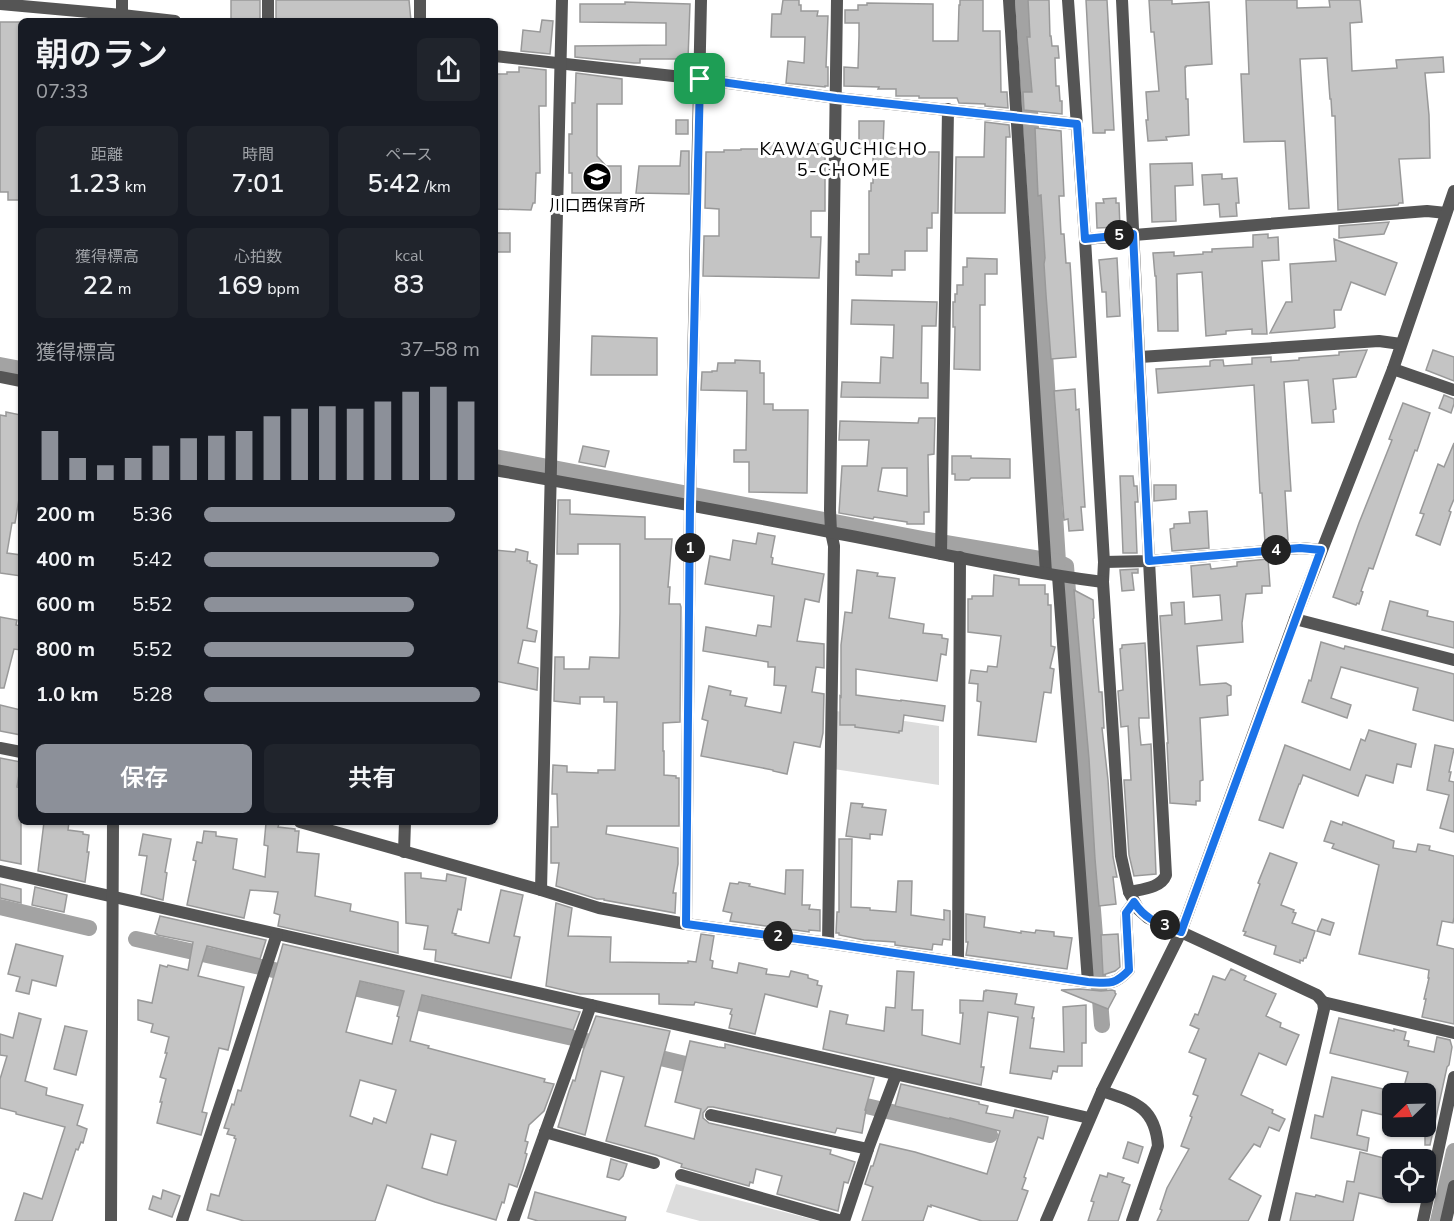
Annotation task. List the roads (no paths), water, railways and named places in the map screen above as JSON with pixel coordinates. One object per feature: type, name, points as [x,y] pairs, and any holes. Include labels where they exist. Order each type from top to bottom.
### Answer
[{"type":"street","points":[[0,4],[122,18],[122,0]]},
{"type":"street","points":[[268,0],[268,18]]},
{"type":"street","points":[[420,0],[420,18]]},
{"type":"street","points":[[541,890],[562,0]]},
{"type":"street","points":[[686,924],[690,506],[701,0]]},
{"type":"street","points":[[828,943],[834,546],[830,510],[837,0]]},
{"type":"street","points":[[1009,0],[1052,574],[1088,982]]},
{"type":"street","points":[[1068,0],[1085,239],[1104,562],[1103,582],[1121,856],[1132,897],[1139,910],[1148,918],[1317,995],[1323,1002],[1324,1009],[1274,1221]]},
{"type":"street","points":[[310,825],[598,908],[686,924],[1088,982],[1109,983],[1120,980],[1129,970],[1126,913],[1132,897],[1164,882],[1166,875],[1122,0]]},
{"type":"street","points":[[498,56],[700,79],[836,98],[1077,124]]},
{"type":"street","points":[[941,554],[948,109]]},
{"type":"street","points":[[1046,1221],[1089,1118],[1181,932],[1295,619],[1393,369],[1454,191]]},
{"type":"street","points":[[1085,239],[1427,211],[1446,213]]},
{"type":"street","points":[[1140,357],[1379,341],[1401,344]]},
{"type":"street","points":[[1393,369],[1454,390]]},
{"type":"street","points":[[0,377],[18,380]]},
{"type":"street","points":[[498,471],[941,554],[1103,582]]},
{"type":"street","points":[[1104,562],[1149,561],[1300,548],[1321,550]]},
{"type":"street","points":[[958,963],[960,557]]},
{"type":"street","points":[[1295,619],[1454,660]]},
{"type":"street","points":[[0,748],[18,751]]},
{"type":"street","points":[[111,1221],[113,825]]},
{"type":"street","points":[[404,852],[405,825]]},
{"type":"street","points":[[0,871],[1089,1118]]},
{"type":"street","points":[[182,1221],[277,934]]},
{"type":"street","points":[[1323,1002],[1454,1034]]},
{"type":"street","points":[[513,1221],[591,1005]]},
{"type":"street","points":[[681,1175],[843,1221],[896,1075]]},
{"type":"street","points":[[1423,1221],[1454,1077]]},
{"type":"street","points":[[1102,1091],[1140,1107],[1150,1118],[1157,1134],[1158,1146],[1132,1221]]},
{"type":"street","points":[[711,1114],[868,1149]]},
{"type":"street","points":[[545,1132],[654,1163]]},
{"type":"street","points":[[1446,1221],[1454,1186]]},
{"type":"waterway","points":[[1023,0],[1058,562],[1066,566],[1102,1025]]},
{"type":"waterway","points":[[0,365],[18,368]]},
{"type":"waterway","points":[[498,458],[923,539],[1058,562]]},
{"type":"waterway","points":[[0,907],[89,928]]},
{"type":"waterway","points":[[136,939],[296,975]]},
{"type":"waterway","points":[[336,984],[595,1043]]},
{"type":"waterway","points":[[640,1053],[706,1069]]},
{"type":"waterway","points":[[845,1101],[990,1135]]},
{"type":"waterway","points":[[1438,1221],[1454,1151]]},
{"type":"place","name":"川口西保育所","points":[[597,177]]},
{"type":"district","name":"KAWAGUCHICHO 5-CHOME","points":[[844,159]]}]
